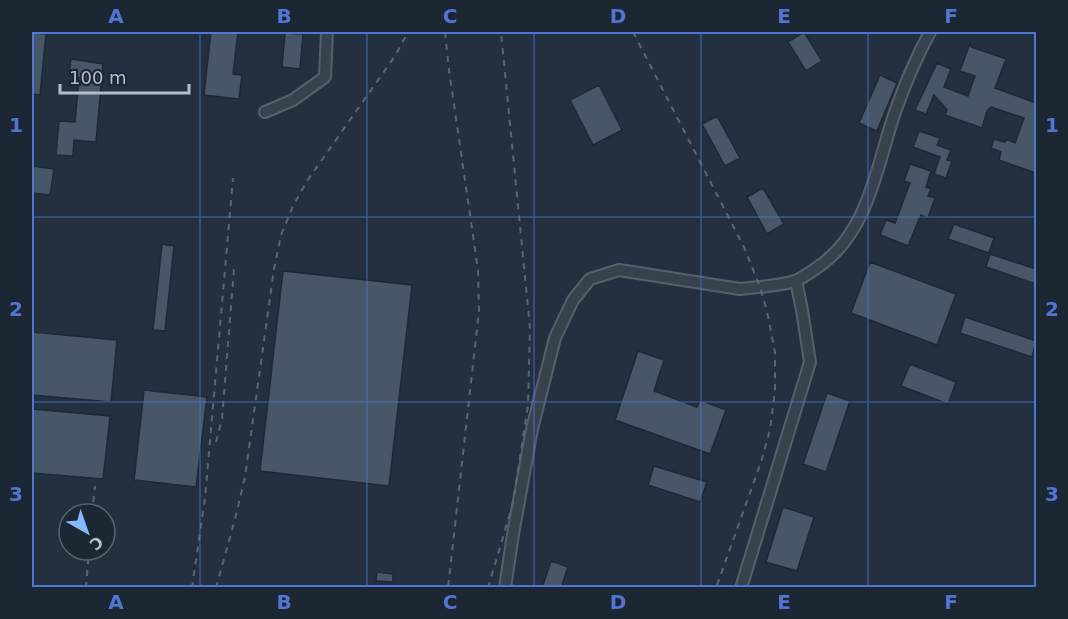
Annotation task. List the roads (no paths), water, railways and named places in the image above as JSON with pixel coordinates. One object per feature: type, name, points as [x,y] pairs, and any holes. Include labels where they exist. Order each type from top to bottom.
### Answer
[{"type":"street","points":[[265,111],[294,100],[325,77],[327,32]]},
{"type":"street","points":[[505,588],[532,429],[555,338],[573,300],[590,279],[619,270],[740,289],[796,280],[826,262],[843,245],[857,225],[895,114],[918,54],[930,32]]},
{"type":"street","points":[[741,588],[810,362],[796,280]]},
{"type":"railway","points":[[216,588],[245,477],[274,269],[281,235],[307,181],[395,56],[408,32]]},
{"type":"railway","points":[[445,32],[478,270],[479,311],[448,588]]},
{"type":"railway","points":[[488,588],[513,503],[528,405],[530,328],[501,32]]},
{"type":"railway","points":[[633,32],[744,247],[760,287],[775,352],[775,390],[770,430],[761,462],[716,588]]},
{"type":"railway","points":[[192,588],[205,498],[233,178]]},
{"type":"railway","points":[[216,442],[222,419],[234,269]]},
{"type":"railway","points":[[93,502],[95,486]]},
{"type":"railway","points":[[86,588],[88,562]]}]
